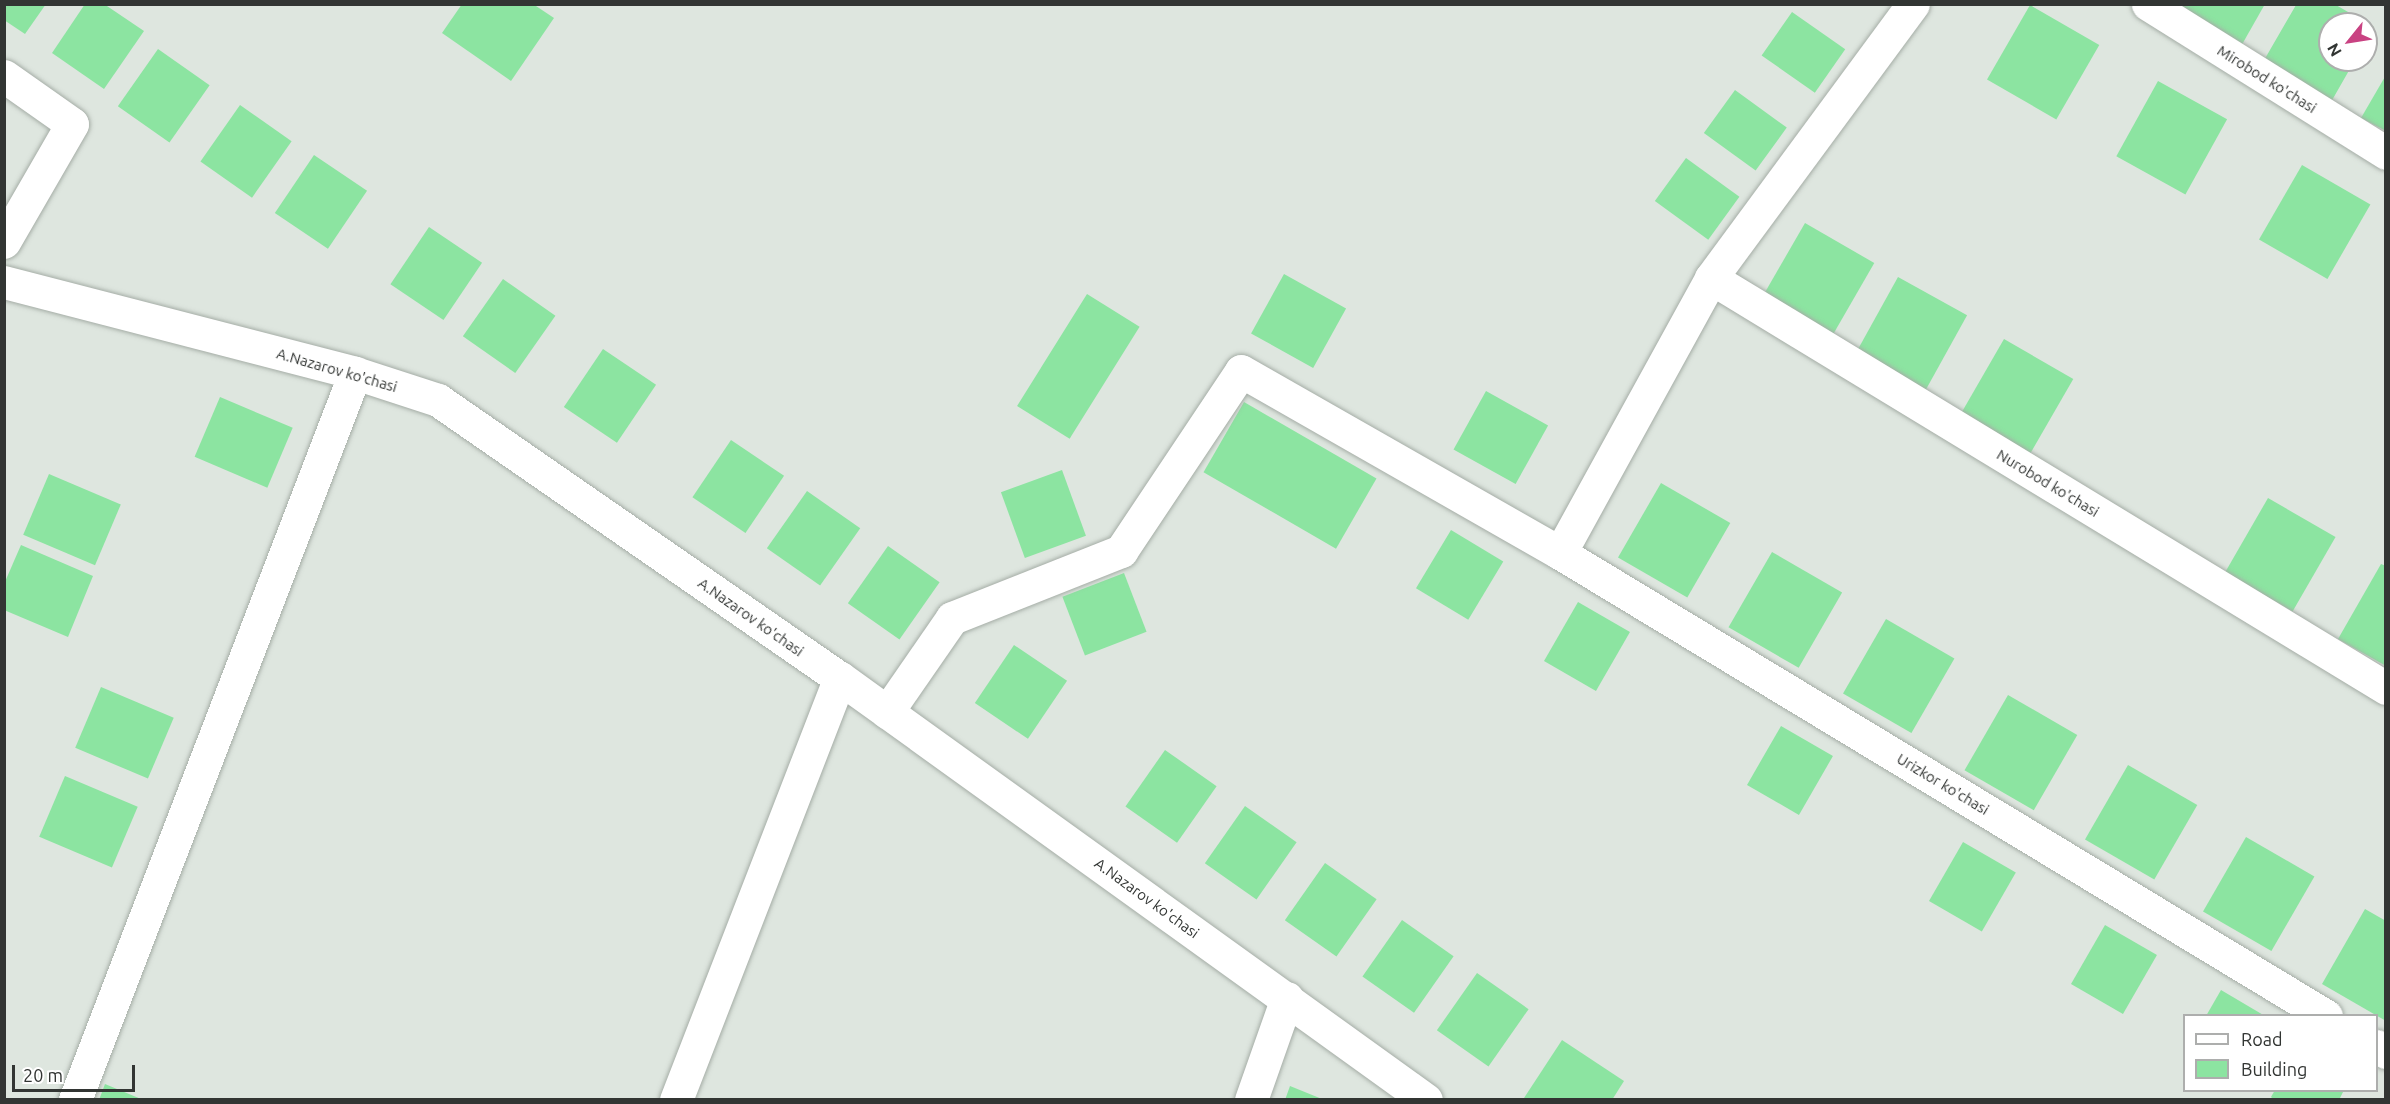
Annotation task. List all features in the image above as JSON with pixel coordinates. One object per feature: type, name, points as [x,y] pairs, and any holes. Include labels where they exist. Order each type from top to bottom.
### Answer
[{"type":"street","points":[[1560,553],[1710,278],[1913,4]]},
{"type":"street","name":"Mirobod ko'chasi","points":[[2148,4],[2385,153]]},
{"type":"street","points":[[4,76],[72,124],[4,242]]},
{"type":"street","name":"Nurobod ko'chasi","points":[[1710,278],[2385,688]]},
{"type":"street","name":"A.Nazarov ko'chasi","points":[[4,282],[355,373],[438,400],[840,678],[1426,1100]]},
{"type":"street","name":"Urizkor ko'chasi","points":[[887,712],[952,618],[1121,552],[1241,371],[1560,553],[2323,1014]]},
{"type":"street","points":[[75,1100],[355,373]]},
{"type":"street","points":[[676,1100],[840,678]]},
{"type":"street","points":[[1251,1100],[1287,998]]},
{"type":"building","points":[[4,4],[46,4],[25,34],[4,20]]},
{"type":"building","points":[[85,4],[104,4],[144,31],[104,89],[52,53]]},
{"type":"building","points":[[462,4],[533,4],[554,18],[511,81],[442,33]]},
{"type":"building","points":[[2173,4],[2265,4],[2240,48]]},
{"type":"building","points":[[2030,5],[2099,45],[2056,119],[1987,79]]},
{"type":"building","points":[[2296,5],[2336,5],[2348,12],[2318,12],[2318,72],[2348,72],[2331,102],[2263,62]]},
{"type":"building","points":[[1792,12],[1845,49],[1815,93],[1762,55]]},
{"type":"building","points":[[158,49],[210,85],[169,142],[118,106]]},
{"type":"building","points":[[2386,75],[2386,131],[2361,118]]},
{"type":"building","points":[[2158,81],[2227,119],[2185,195],[2116,156]]},
{"type":"building","points":[[1735,90],[1787,128],[1756,170],[1704,133]]},
{"type":"building","points":[[240,105],[292,141],[252,198],[200,162]]},
{"type":"building","points":[[314,155],[367,191],[328,249],[275,213]]},
{"type":"building","points":[[1686,158],[1739,197],[1708,240],[1655,201]]},
{"type":"building","points":[[2302,165],[2370,204],[2327,279],[2259,239]]},
{"type":"building","points":[[1805,223],[1874,263],[1831,337],[1762,297]]},
{"type":"building","points":[[429,227],[482,263],[443,320],[390,284]]},
{"type":"building","points":[[1284,274],[1346,308],[1313,368],[1251,333]]},
{"type":"building","points":[[1898,277],[1967,315],[1925,391],[1856,352]]},
{"type":"building","points":[[503,279],[555,316],[515,373],[463,336]]},
{"type":"building","points":[[1087,294],[1140,327],[1070,439],[1017,406]]},
{"type":"building","points":[[2004,339],[2073,379],[2030,453],[1961,413]]},
{"type":"building","points":[[603,349],[656,385],[617,443],[564,407]]},
{"type":"building","points":[[1486,391],[1548,425],[1516,484],[1454,450]]},
{"type":"building","points":[[220,397],[293,428],[267,488],[195,457]]},
{"type":"building","points":[[1244,402],[1377,478],[1336,549],[1204,472]]},
{"type":"building","points":[[731,440],[784,476],[745,533],[692,497]]},
{"type":"building","points":[[1062,470],[1086,536],[1025,558],[1001,492]]},
{"type":"building","points":[[49,474],[121,504],[95,565],[23,535]]},
{"type":"building","points":[[1661,483],[1730,523],[1687,597],[1618,557]]},
{"type":"building","points":[[807,491],[860,528],[820,586],[767,548]]},
{"type":"building","points":[[2268,498],[2336,537],[2293,611],[2225,572]]},
{"type":"building","points":[[1451,530],[1503,561],[1468,620],[1416,588]]},
{"type":"building","points":[[21,545],[93,576],[68,637],[4,610],[4,584]]},
{"type":"building","points":[[888,546],[940,582],[899,639],[848,603]]},
{"type":"building","points":[[1772,552],[1842,593],[1799,668],[1728,627]]},
{"type":"building","points":[[2381,564],[2386,566],[2386,666],[2338,639]]},
{"type":"building","points":[[1124,573],[1147,632],[1085,655],[1062,597]]},
{"type":"building","points":[[1578,602],[1630,632],[1596,691],[1544,661]]},
{"type":"building","points":[[1886,619],[1954,659],[1911,733],[1843,693]]},
{"type":"building","points":[[1014,645],[1067,681],[1028,739],[975,703]]},
{"type":"building","points":[[101,687],[174,718],[148,779],[75,748]]},
{"type":"building","points":[[2008,695],[2077,735],[2034,810],[1964,770]]},
{"type":"building","points":[[1781,726],[1833,756],[1799,815],[1747,785]]},
{"type":"building","points":[[1165,750],[1217,786],[1177,843],[1125,807]]},
{"type":"building","points":[[2128,765],[2197,805],[2154,879],[2085,839]]},
{"type":"building","points":[[65,776],[138,807],[112,868],[39,837]]},
{"type":"building","points":[[1245,806],[1297,842],[1256,899],[1205,863]]},
{"type":"building","points":[[2246,837],[2314,876],[2271,951],[2203,911]]},
{"type":"building","points":[[1963,842],[2016,872],[1982,931],[1929,901]]},
{"type":"building","points":[[1325,863],[1377,899],[1336,956],[1285,920]]},
{"type":"building","points":[[2365,909],[2386,921],[2386,1021],[2378,1014],[2374,1014],[2322,984]]},
{"type":"building","points":[[1402,920],[1454,956],[1414,1013],[1362,977]]},
{"type":"building","points":[[2105,925],[2157,955],[2123,1014],[2071,984]]},
{"type":"building","points":[[1477,973],[1529,1009],[1488,1066],[1437,1030]]},
{"type":"building","points":[[2221,990],[2262,1014],[2207,1014]]},
{"type":"building","points":[[1562,1040],[1624,1081],[1612,1100],[1524,1098]]},
{"type":"building","points":[[105,1084],[141,1099],[141,1100],[99,1100]]},
{"type":"building","points":[[1290,1086],[1322,1099],[1322,1100],[1285,1100]]},
{"type":"building","points":[[2274,1092],[2343,1092],[2339,1100],[2274,1100],[2271,1097]]}]
